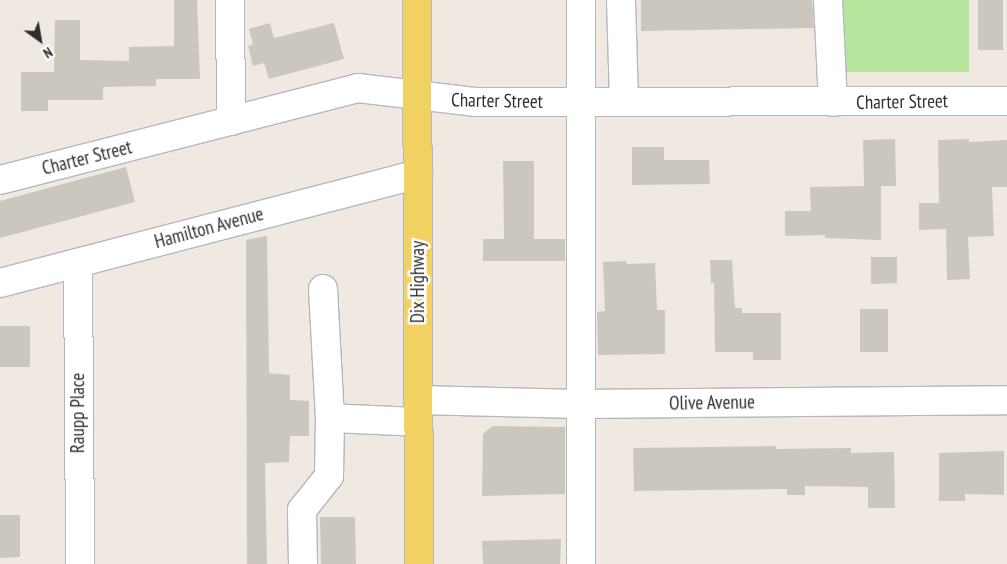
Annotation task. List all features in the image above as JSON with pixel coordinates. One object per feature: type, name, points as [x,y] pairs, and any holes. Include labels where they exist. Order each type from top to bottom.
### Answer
[{"type":"main road","name":"Dix Highway","points":[[417,0],[419,564]]},
{"type":"street","points":[[230,0],[231,121]]},
{"type":"street","points":[[581,0],[579,404],[581,564]]},
{"type":"street","points":[[621,0],[624,102]]},
{"type":"street","points":[[828,0],[833,102]]},
{"type":"street","name":"Charter Street","points":[[0,180],[358,88],[418,98],[476,102],[1007,101]]},
{"type":"street","name":"Hamilton Avenue","points":[[0,283],[418,174]]},
{"type":"street","name":"Raupp Place","points":[[78,263],[80,564]]},
{"type":"street","points":[[302,564],[302,510],[329,476],[330,418],[323,289]]},
{"type":"street","name":"Olive Avenue","points":[[330,418],[418,411],[579,404],[1007,400]]},
{"type":"green space","points":[[842,0],[969,0],[969,72],[843,72]]},
{"type":"building","points":[[174,0],[197,0],[200,79],[156,79],[156,86],[103,87],[103,100],[48,100],[48,111],[21,111],[21,72],[54,72],[55,20],[80,20],[80,60],[129,61],[129,47],[174,46]]},
{"type":"building","points":[[641,0],[812,0],[814,28],[641,31]]},
{"type":"building","points":[[978,0],[1003,0],[1003,50],[978,50]]},
{"type":"building","points":[[270,23],[274,38],[334,23],[344,59],[269,79],[264,63],[253,66],[248,46],[253,44],[249,29]]},
{"type":"building","points":[[895,139],[896,186],[881,186],[881,240],[825,238],[825,235],[785,236],[785,211],[811,211],[810,187],[864,186],[863,140]]},
{"type":"building","points":[[969,139],[969,142],[1007,140],[1007,187],[992,187],[994,236],[968,237],[970,279],[947,280],[946,229],[919,230],[919,203],[939,203],[938,140]]},
{"type":"building","points":[[632,147],[664,147],[664,160],[709,160],[710,184],[632,185]]},
{"type":"building","points":[[503,161],[534,161],[534,239],[565,239],[565,261],[483,261],[483,239],[504,239]]},
{"type":"building","points":[[126,167],[135,202],[0,238],[0,201]]},
{"type":"building","points":[[267,236],[269,373],[290,375],[290,400],[309,401],[309,436],[290,436],[289,462],[265,463],[267,564],[247,564],[246,240]]},
{"type":"building","points":[[871,257],[897,257],[897,283],[871,284]]},
{"type":"building","points":[[710,260],[732,260],[735,308],[742,308],[742,313],[781,313],[781,360],[753,360],[753,352],[715,352],[714,283],[711,283]]},
{"type":"building","points":[[626,261],[626,264],[655,263],[657,310],[665,310],[665,354],[598,355],[597,312],[605,311],[603,262]]},
{"type":"building","points":[[860,309],[888,309],[888,352],[860,352]]},
{"type":"building","points":[[0,326],[30,326],[30,367],[0,367]]},
{"type":"building","points":[[492,426],[565,427],[565,494],[482,496],[483,434]]},
{"type":"building","points":[[776,446],[776,449],[851,448],[851,453],[894,452],[895,508],[868,508],[868,487],[805,486],[805,495],[787,495],[787,489],[634,491],[633,448]]},
{"type":"building","points":[[1004,451],[1004,495],[965,494],[965,501],[939,501],[939,453]]},
{"type":"building","points":[[0,515],[20,515],[20,557],[0,558]]},
{"type":"building","points":[[320,517],[355,517],[356,564],[321,564]]},
{"type":"building","points":[[561,539],[560,564],[483,564],[482,541]]}]
